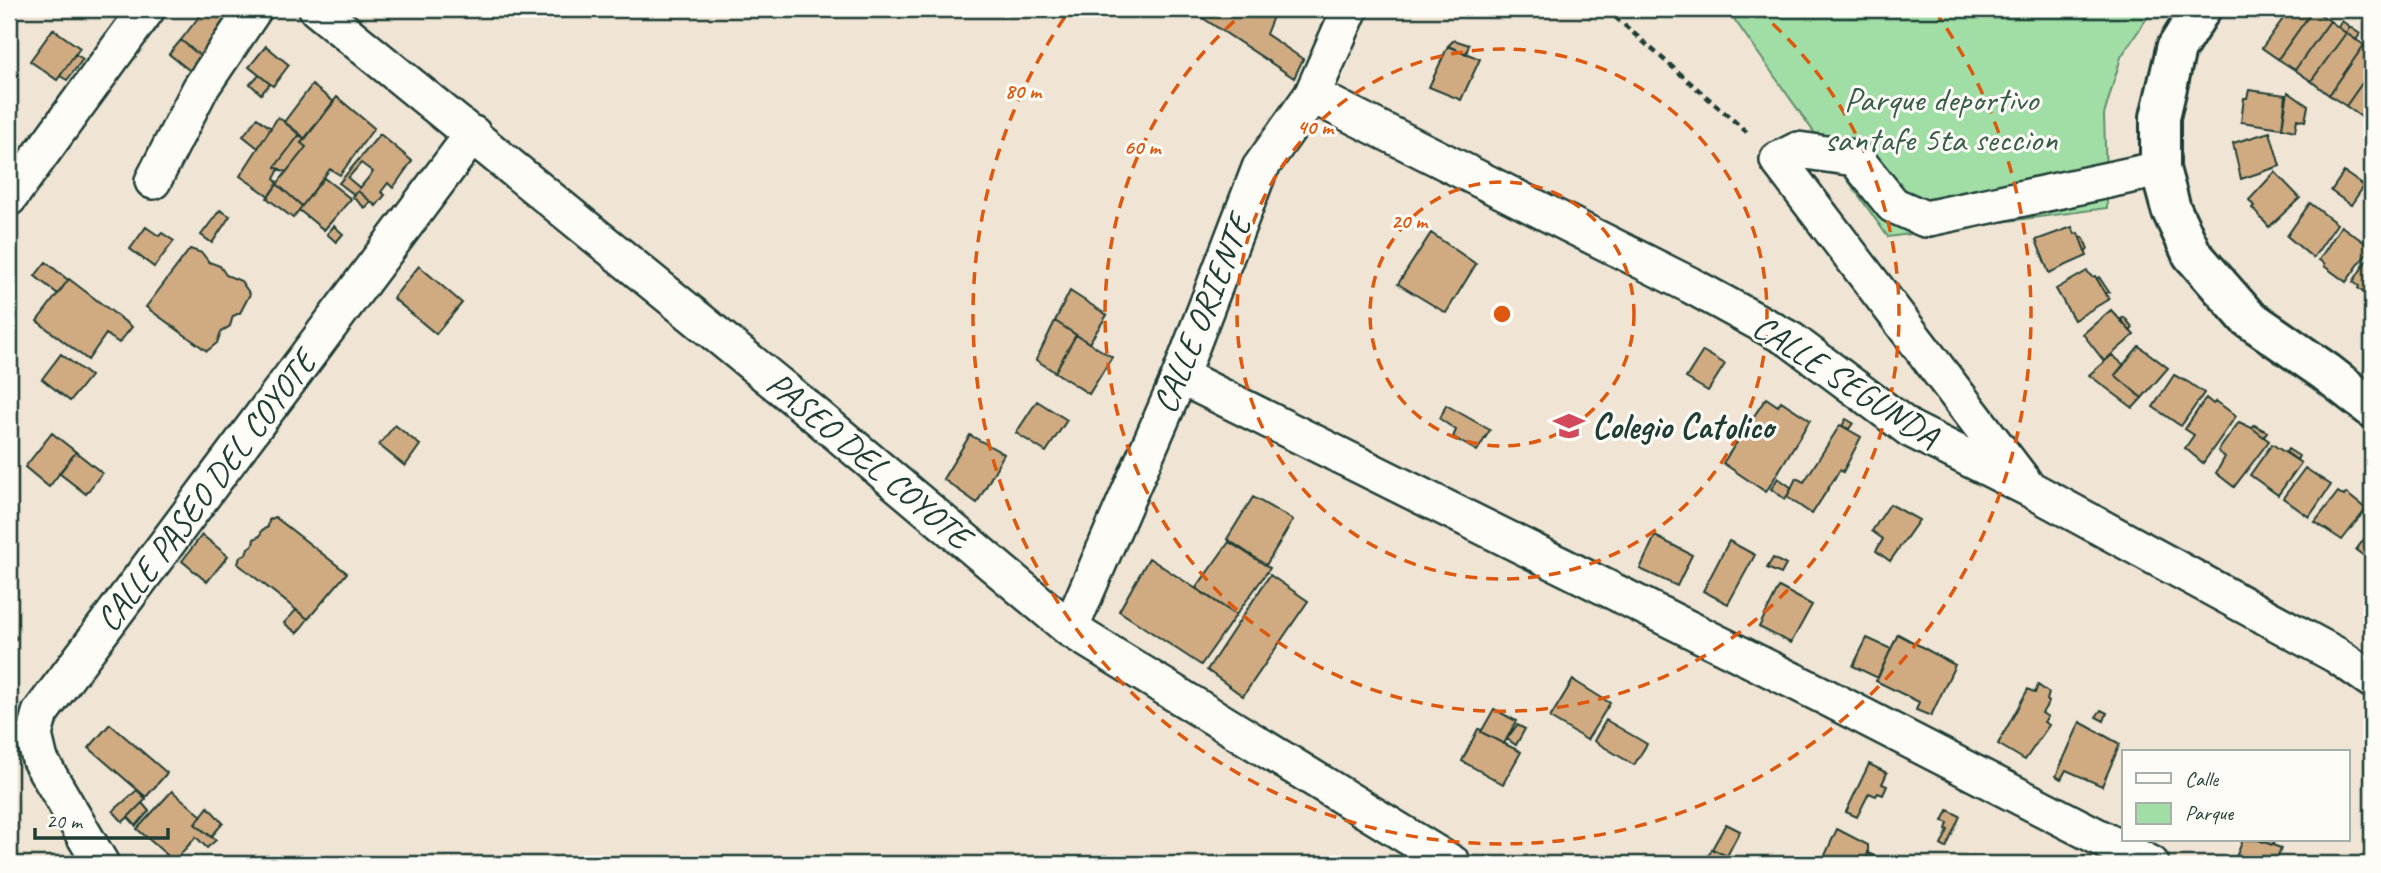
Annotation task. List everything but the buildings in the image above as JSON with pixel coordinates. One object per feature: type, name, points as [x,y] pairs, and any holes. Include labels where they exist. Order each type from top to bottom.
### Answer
[{"type":"street","points":[[9,198],[147,9]]},
{"type":"street","points":[[153,181],[200,89],[254,9]]},
{"type":"street","name":"PASEO DEL COYOTE","points":[[317,9],[813,413],[1070,629],[1453,864]]},
{"type":"street","name":"CALLE ORIENTE","points":[[1070,629],[1180,376],[1260,168],[1312,95],[1350,9]]},
{"type":"street","points":[[2201,9],[2176,49],[2160,117],[2160,169],[2171,209],[2192,254],[2247,317],[2372,408]]},
{"type":"street","name":"CALLE SEGUNDA","points":[[1312,95],[1690,285],[1791,340],[1910,429],[2029,489],[2336,654],[2372,680]]},
{"type":"street","name":"CALLE PASEO DEL COYOTE","points":[[100,864],[40,760],[34,735],[40,713],[473,134]]},
{"type":"street","points":[[2029,489],[1778,160],[1798,150],[1855,159],[1893,205],[1925,219],[2160,169]]},
{"type":"street","points":[[1180,376],[1824,696],[2151,864]]},
{"type":"path","points":[[1606,9],[1778,160]]},
{"type":"green space","name":"Parque deportivo santafe 5ta seccion","points":[[1727,9],[2153,9],[2121,57],[2104,115],[2107,208],[1888,237]]},
{"type":"place","name":"Colegio Catolico","points":[[1569,426]]}]
